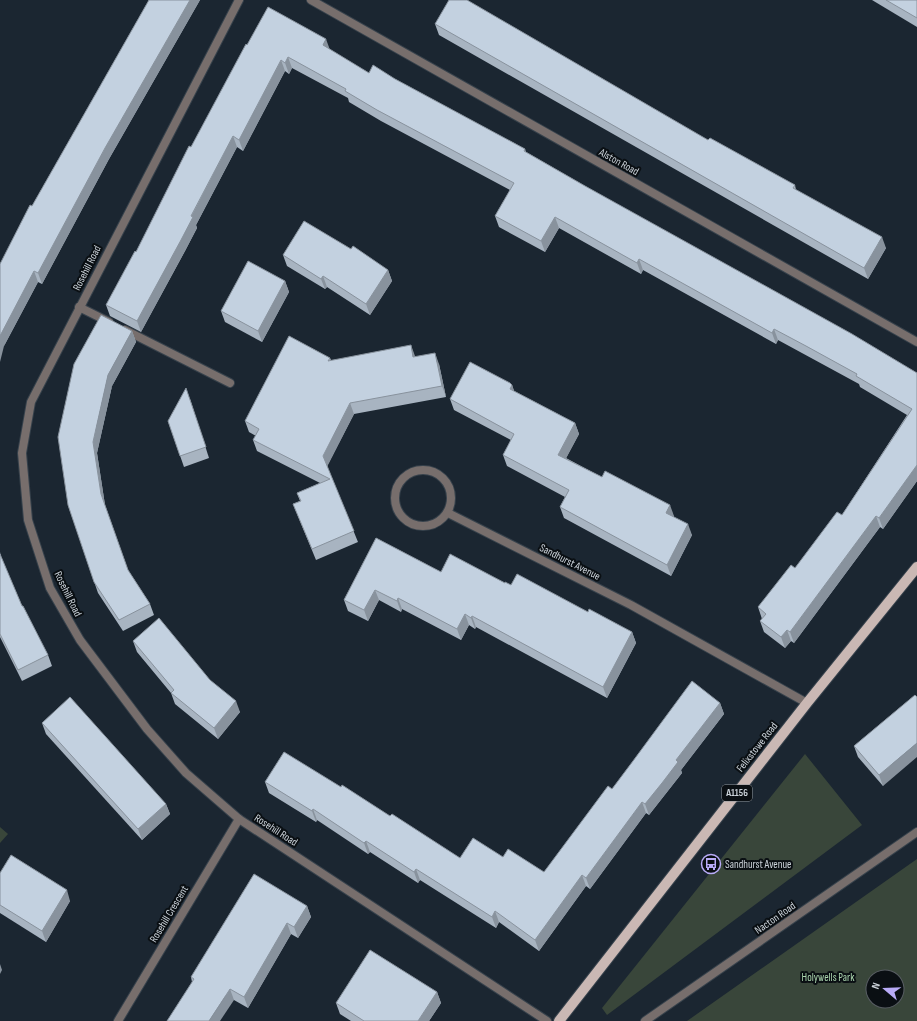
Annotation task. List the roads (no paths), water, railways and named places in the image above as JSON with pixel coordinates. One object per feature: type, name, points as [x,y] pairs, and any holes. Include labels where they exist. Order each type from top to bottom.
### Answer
[{"type":"main road","name":"Felixstowe Road","points":[[559,1021],[807,703],[917,566]]},
{"type":"street","name":"Rosehill Road","points":[[239,0],[31,402],[22,453],[28,520],[50,588],[80,640],[137,717],[186,773],[239,819],[548,1021]]},
{"type":"street","name":"Alston Road","points":[[311,0],[917,342]]},
{"type":"street","points":[[79,307],[230,383]]},
{"type":"street","points":[[425,470],[435,472],[443,477],[449,484],[452,494],[452,503],[448,513],[443,520],[435,525],[426,527],[408,522],[401,516],[396,508],[396,490],[400,481],[415,471],[425,470]]},
{"type":"street","name":"Sandhurst Avenue","points":[[448,513],[631,605],[807,703]]},
{"type":"street","name":"Rosehill Crescent","points":[[118,1021],[239,819]]},
{"type":"street","name":"Nacton Road","points":[[645,1021],[917,832]]},
{"type":"place","name":"Sandhurst Avenue","points":[[711,864]]},
{"type":"park label","name":"Holywells Park","points":[[828,977]]}]
